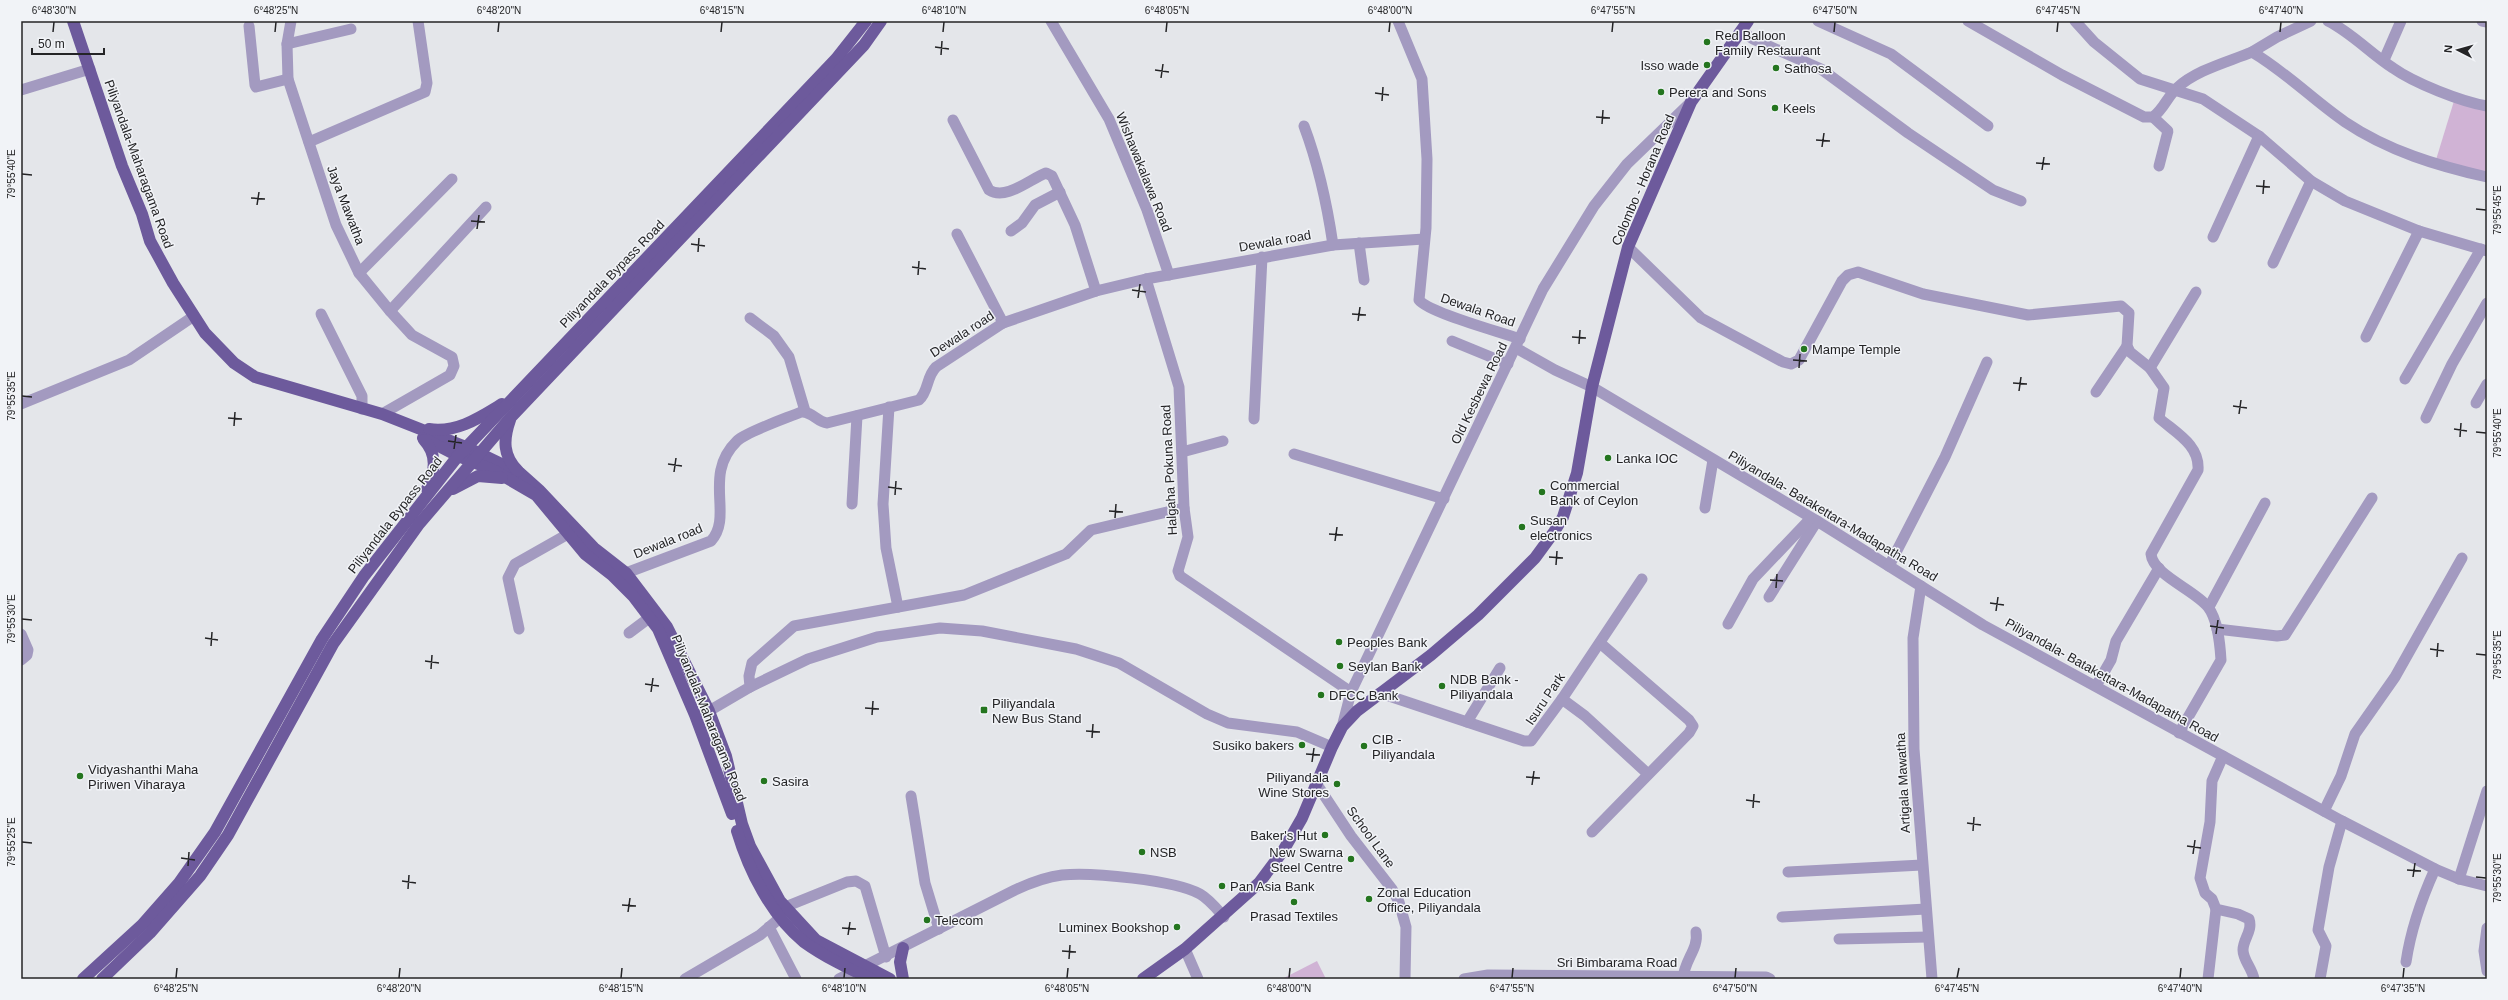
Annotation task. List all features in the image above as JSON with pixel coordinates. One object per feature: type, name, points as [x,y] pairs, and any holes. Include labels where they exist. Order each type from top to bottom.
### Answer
[{"type":"main road","name":"Piliyandala-Maharagama Road","points":[[73,21],[122,166],[142,214],[150,241],[205,333],[245,372],[265,382],[382,414],[520,479],[559,508],[589,544],[622,577],[667,627],[709,711],[726,756],[742,824],[750,846],[780,901],[783,912],[804,941],[834,961],[871,979]]},
{"type":"main road","name":"Piliyandala Bypass Road","points":[[83,979],[142,925],[179,883],[211,839],[322,639],[364,576],[462,452],[830,64],[866,21]]},
{"type":"main road","name":"Piliyandala Bypass Road","points":[[102,979],[150,933],[200,876],[228,835],[333,644],[419,524],[511,417],[864,44],[882,21]]},
{"type":"main road","name":"Colombo - Horana Road","points":[[1143,979],[1186,949],[1224,917],[1259,883],[1283,852],[1302,818],[1316,783],[1342,727],[1356,711],[1431,655],[1478,615],[1535,558],[1554,532],[1563,517],[1576,473],[1592,387],[1628,247],[1691,102],[1745,26]]},
{"type":"main road","points":[[416,431],[438,430],[474,422],[518,393]]},
{"type":"main road","points":[[511,417],[505,449],[520,479]]},
{"type":"main road","points":[[416,431],[433,452],[435,459],[430,482],[419,505]]},
{"type":"main road","points":[[445,494],[478,476],[520,479]]},
{"type":"main road","name":"Piliyandala-Maharagama Road","points":[[520,479],[536,495],[585,554],[622,577],[658,629],[695,715],[729,803],[744,856],[773,908],[783,912],[816,940],[868,966],[890,979]]},
{"type":"main road","points":[[903,948],[900,962],[903,979]]},
{"type":"street","name":"Jaya Mawatha","points":[[291,21],[287,44],[288,79],[336,225],[359,273],[390,311],[412,335],[452,357],[454,366],[450,375],[405,403],[382,414]]},
{"type":"street","points":[[308,142],[425,92],[427,83],[418,21]]},
{"type":"street","name":"Wishawakalawa Road","points":[[1051,21],[1109,119],[1146,210],[1169,275]]},
{"type":"street","points":[[1398,21],[1422,79],[1427,159],[1424,238]]},
{"type":"street","points":[[1818,21],[1891,54],[1988,126]]},
{"type":"street","points":[[1968,21],[2062,75],[2144,117],[2153,117],[2160,112],[2176,89],[2191,79],[2252,52],[2277,37],[2311,21]]},
{"type":"street","points":[[2075,21],[2094,42],[2140,79],[2176,89],[2203,99],[2259,136],[2311,181],[2345,201],[2420,231],[2484,250],[2405,379]]},
{"type":"street","points":[[2328,21],[2384,60],[2393,68],[2459,98],[2487,106]]},
{"type":"street","points":[[2384,60],[2400,21]]},
{"type":"street","points":[[2482,21],[2487,22]]},
{"type":"street","points":[[249,26],[256,87],[288,79]]},
{"type":"street","points":[[1745,26],[1753,39],[1821,69],[1908,133],[1987,186],[2021,201]]},
{"type":"street","points":[[287,44],[351,29]]},
{"type":"street","points":[[2252,52],[2276,66],[2345,122],[2385,144],[2447,168],[2487,178]]},
{"type":"street","points":[[21,90],[90,69]]},
{"type":"street","name":"Old Kesbewa Road","points":[[1342,727],[1352,692],[1543,289],[1594,206],[1627,164],[1691,102]]},
{"type":"street","points":[[2153,117],[2168,131],[2159,166]]},
{"type":"street","points":[[953,120],[989,190],[1000,193],[1014,189],[1046,173],[1052,176],[1075,225],[1096,291]]},
{"type":"street","points":[[1304,126],[1318,161],[1333,245]]},
{"type":"street","points":[[2213,237],[2259,136]]},
{"type":"street","points":[[359,273],[452,179]]},
{"type":"street","points":[[2273,263],[2311,181]]},
{"type":"street","points":[[1011,231],[1022,223],[1036,205],[1060,192]]},
{"type":"street","points":[[390,311],[486,207]]},
{"type":"street","points":[[2366,337],[2420,231]]},
{"type":"street","points":[[957,234],[1004,324]]},
{"type":"street","name":"Dewala road","points":[[622,577],[711,541],[716,535],[720,525],[718,475],[726,456],[738,440],[805,411],[820,422],[827,423],[919,400],[924,395],[932,371],[1004,324],[1096,291],[1146,279],[1333,245],[1424,238]]},
{"type":"street","name":"Dewala Road","points":[[1424,238],[1419,294],[1422,304],[1518,344]]},
{"type":"street","points":[[1359,243],[1364,280]]},
{"type":"street","points":[[1628,247],[1701,318],[1783,362],[1791,364],[1799,360],[1842,281],[1848,275],[1858,272],[1923,294],[2028,315],[2121,306],[2129,313],[2127,346],[2130,352],[2150,368],[2164,388],[2159,418],[2194,448],[2199,462],[2198,470],[2151,554],[2151,560],[2159,568],[2209,607],[2217,629],[2221,660],[2179,734]]},
{"type":"street","points":[[1254,419],[1262,257]]},
{"type":"street","name":"Halgaha Pokuna Road","points":[[1146,279],[1179,387],[1184,508],[1188,537],[1178,570],[1180,576],[1352,692]]},
{"type":"street","points":[[2150,368],[2196,292]]},
{"type":"street","points":[[2426,418],[2452,364],[2487,302]]},
{"type":"street","points":[[321,314],[352,371],[362,396],[362,409]]},
{"type":"street","points":[[21,404],[129,360],[194,316]]},
{"type":"street","points":[[750,318],[774,336],[789,357],[805,411]]},
{"type":"street","points":[[1452,341],[1508,364]]},
{"type":"street","name":"Piliyandala- Batakettara-Madapatha Road","points":[[1518,344],[1555,370],[1592,387],[1814,520],[1983,625],[2096,686],[2179,734],[2224,756],[2342,821],[2435,869],[2459,879],[2487,886]]},
{"type":"street","points":[[2096,392],[2127,346]]},
{"type":"street","points":[[1889,566],[1944,457],[1987,362]]},
{"type":"street","points":[[2476,403],[2487,384]]},
{"type":"street","points":[[889,407],[883,504],[886,548],[898,607]]},
{"type":"street","points":[[852,504],[857,416]]},
{"type":"street","points":[[1182,452],[1223,441]]},
{"type":"street","points":[[1294,454],[1444,499]]},
{"type":"street","points":[[1705,508],[1714,460]]},
{"type":"street","points":[[2217,629],[2277,636],[2285,635],[2372,498]]},
{"type":"street","points":[[2209,607],[2265,503]]},
{"type":"street","points":[[750,687],[749,676],[752,663],[794,626],[964,595],[1066,554],[1091,530],[1184,508]]},
{"type":"street","points":[[1769,597],[1814,520]]},
{"type":"street","points":[[1728,624],[1753,579],[1814,520]]},
{"type":"street","points":[[519,629],[508,578],[515,564],[568,534]]},
{"type":"street","points":[[2324,811],[2341,776],[2355,734],[2395,677],[2462,558]]},
{"type":"street","points":[[2096,686],[2111,660],[2116,641],[2159,568]]},
{"type":"street","name":"Isuru Park","points":[[1380,693],[1524,741],[1531,741],[1562,699],[1642,579]]},
{"type":"street","name":"Artigala Mawatha","points":[[1922,586],[1913,646],[1914,748],[1932,979]]},
{"type":"street","points":[[629,632],[649,618]]},
{"type":"street","points":[[695,715],[709,711],[750,687],[808,659],[877,636],[940,628],[982,631],[1083,652],[1119,663],[1208,714],[1228,723],[1297,732],[1332,747]]},
{"type":"street","points":[[21,634],[28,650],[27,655],[21,660]]},
{"type":"street","points":[[1592,832],[1692,729],[1692,723],[1600,643]]},
{"type":"street","points":[[1467,722],[1500,668]]},
{"type":"street","points":[[1562,699],[1580,711],[1648,774]]},
{"type":"street","points":[[2208,979],[2216,909],[2212,899],[2205,893],[2200,878],[2210,822],[2212,781],[2224,756]]},
{"type":"street","name":"School Lane","points":[[1316,783],[1351,836],[1392,889],[1399,902],[1406,927],[1405,979]]},
{"type":"street","points":[[2459,879],[2487,791]]},
{"type":"street","points":[[911,796],[925,883],[939,929]]},
{"type":"street","points":[[2320,979],[2326,946],[2318,930],[2329,868],[2342,821]]},
{"type":"street","points":[[1788,872],[1922,865]]},
{"type":"street","points":[[2406,962],[2411,930],[2435,869]]},
{"type":"street","points":[[839,979],[868,966],[1036,881],[1061,875],[1086,875],[1153,881],[1186,888],[1201,894],[1224,917]]},
{"type":"street","points":[[684,979],[760,935],[783,912],[841,885],[856,881],[865,886],[886,957]]},
{"type":"street","points":[[1782,917],[1926,909]]},
{"type":"street","points":[[2216,909],[2238,914],[2249,919],[2249,931],[2243,949],[2244,957],[2253,969],[2254,979]]},
{"type":"street","points":[[769,927],[796,979]]},
{"type":"street","points":[[2487,928],[2484,951],[2487,971]]},
{"type":"street","points":[[1683,978],[1684,967],[1695,947],[1696,932]]},
{"type":"street","points":[[1839,939],[1928,937]]},
{"type":"street","points":[[1186,949],[1198,979]]},
{"type":"street","name":"Sri Bimbarama Road","points":[[1464,979],[1488,975],[1683,978],[1766,977],[1770,979]]},
{"type":"shaded area","points":[[2454,101],[2487,111],[2487,176],[2435,163]]},
{"type":"shaded area","points":[[1317,961],[1326,979],[1282,979]]},
{"type":"place","name":"Red Balloon Family Restaurant","points":[[1707,42]]},
{"type":"place","name":"Isso wade","points":[[1707,65]]},
{"type":"place","name":"Sathosa","points":[[1776,68]]},
{"type":"place","name":"Perera and Sons","points":[[1661,92]]},
{"type":"place","name":"Keels","points":[[1775,108]]},
{"type":"place","name":"Mampe Temple","points":[[1804,349]]},
{"type":"place","name":"Lanka IOC","points":[[1608,458]]},
{"type":"place","name":"Commercial Bank of Ceylon","points":[[1542,492]]},
{"type":"place","name":"Susan electronics","points":[[1522,527]]},
{"type":"place","name":"Peoples Bank","points":[[1339,642]]},
{"type":"place","name":"Seylan Bank","points":[[1340,666]]},
{"type":"place","name":"NDB Bank - Piliyandala","points":[[1442,686]]},
{"type":"place","name":"DFCC Bank","points":[[1321,695]]},
{"type":"place","name":"Piliyandala New Bus Stand","points":[[984,710]]},
{"type":"place","name":"Susiko bakers","points":[[1302,745]]},
{"type":"place","name":"CIB - Piliyandala","points":[[1364,746]]},
{"type":"place","name":"Vidyashanthi Maha Piriwen Viharaya","points":[[80,776]]},
{"type":"place","name":"Sasira","points":[[764,781]]},
{"type":"place","name":"Piliyandala Wine Stores","points":[[1337,784]]},
{"type":"place","name":"Baker's Hut","points":[[1325,835]]},
{"type":"place","name":"NSB","points":[[1142,852]]},
{"type":"place","name":"New Swarna Steel Centre","points":[[1351,859]]},
{"type":"place","name":"Pan Asia Bank","points":[[1222,886]]},
{"type":"place","name":"Zonal Education Office, Piliyandala","points":[[1369,899]]},
{"type":"place","name":"Prasad Textiles","points":[[1294,902]]},
{"type":"place","name":"Telecom","points":[[927,920]]},
{"type":"place","name":"Luminex Bookshop","points":[[1177,927]]}]
